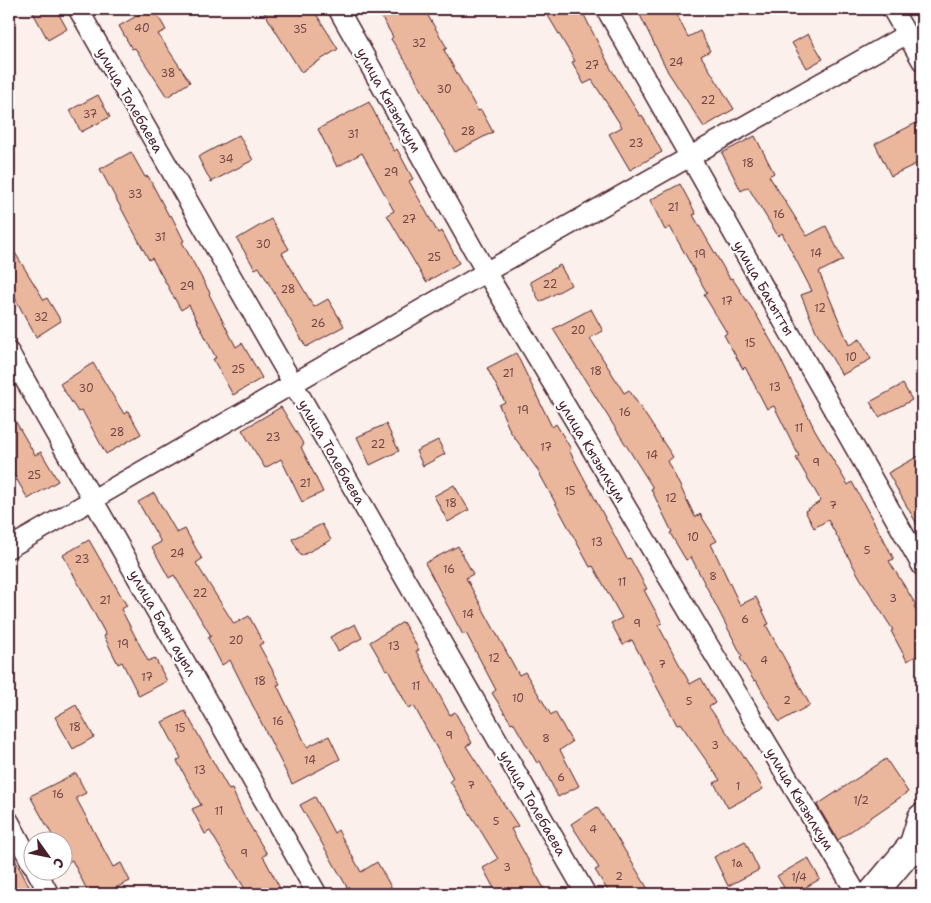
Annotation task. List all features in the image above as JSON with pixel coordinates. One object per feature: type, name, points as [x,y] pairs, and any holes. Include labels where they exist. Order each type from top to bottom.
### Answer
[{"type":"street","name":"улица Толебаева","points":[[78,9],[586,894]]},
{"type":"street","name":"улица Кызылкум","points":[[338,9],[486,272],[858,892]]},
{"type":"street","name":"улица Бакытты","points":[[606,9],[922,566]]},
{"type":"street","points":[[892,9],[922,61]]},
{"type":"street","points":[[9,548],[294,385],[486,272],[907,34]]},
{"type":"street","name":"улица Баян ауыл","points":[[9,352],[317,894]]},
{"type":"street","points":[[858,892],[918,840],[922,818]]},
{"type":"street","points":[[9,821],[22,845]]},
{"type":"street","points":[[42,880],[50,894]]},
{"type":"building","points":[[31,9],[56,9],[67,29],[48,40]]},
{"type":"building","points":[[149,9],[154,9],[166,30],[158,34],[190,82],[167,97],[135,48],[132,49],[119,26]]},
{"type":"building","points":[[262,9],[313,9],[338,49],[301,72]]},
{"type":"building","points":[[377,9],[424,9],[447,48],[444,50],[478,111],[481,110],[493,132],[455,152],[411,70],[391,39],[393,37]]},
{"type":"building","points":[[544,9],[581,9],[611,69],[640,116],[642,115],[662,152],[630,170],[609,134],[622,127],[592,80],[584,84],[572,62],[575,61]]},
{"type":"building","points":[[637,9],[674,9],[688,37],[700,31],[710,51],[701,56],[734,109],[704,127],[668,72]]},
{"type":"building","points":[[808,34],[823,59],[807,68],[792,43]]},
{"type":"building","points":[[98,95],[110,117],[81,132],[70,110]]},
{"type":"building","points":[[369,102],[394,151],[397,149],[413,179],[409,181],[438,233],[442,231],[459,263],[426,282],[387,215],[394,211],[362,153],[337,167],[318,129]]},
{"type":"building","points":[[922,120],[922,161],[891,176],[875,144]]},
{"type":"building","points":[[239,135],[253,160],[211,182],[198,157]]},
{"type":"building","points":[[755,136],[774,173],[769,176],[807,236],[826,226],[843,260],[819,272],[849,345],[860,339],[871,359],[842,375],[816,331],[801,295],[812,291],[782,233],[778,236],[748,187],[741,191],[722,153]]},
{"type":"building","points":[[131,152],[145,177],[148,176],[169,216],[171,215],[184,241],[182,242],[210,293],[236,347],[242,343],[262,378],[233,395],[213,359],[216,358],[189,305],[181,310],[152,258],[149,260],[100,169]]},
{"type":"building","points":[[680,184],[696,214],[693,215],[730,279],[732,278],[757,316],[776,350],[815,430],[848,485],[852,482],[894,559],[889,561],[916,605],[914,606],[922,623],[922,653],[907,661],[891,631],[893,630],[860,578],[828,520],[814,528],[805,511],[821,501],[796,458],[799,456],[774,406],[767,409],[745,367],[743,369],[724,335],[727,333],[704,295],[707,293],[670,227],[665,230],[650,200]]},
{"type":"building","points":[[271,219],[289,249],[282,253],[314,307],[328,299],[344,326],[306,347],[259,267],[255,269],[237,239]]},
{"type":"building","points":[[9,243],[44,300],[47,298],[61,321],[36,337],[9,287]]},
{"type":"building","points":[[560,265],[571,285],[540,302],[530,282]]},
{"type":"building","points":[[591,309],[603,331],[590,338],[624,393],[629,390],[673,457],[668,461],[695,517],[700,514],[717,541],[711,544],[740,605],[756,597],[769,624],[766,625],[810,705],[779,722],[756,680],[754,681],[740,658],[742,656],[691,557],[686,560],[670,533],[672,532],[651,489],[653,488],[553,329]]},
{"type":"building","points":[[516,353],[552,427],[556,424],[571,449],[569,450],[627,559],[630,558],[647,589],[644,590],[662,623],[658,625],[690,684],[701,678],[715,703],[709,707],[749,764],[763,789],[728,808],[714,783],[720,780],[680,723],[677,725],[632,640],[623,645],[611,623],[622,618],[593,566],[590,567],[537,469],[510,431],[499,405],[505,402],[487,368]]},
{"type":"building","points":[[93,363],[124,414],[128,411],[141,434],[106,454],[82,410],[78,412],[60,384]]},
{"type":"building","points":[[903,384],[912,400],[879,417],[870,402]]},
{"type":"building","points":[[281,407],[304,445],[301,447],[323,492],[302,502],[281,459],[265,468],[242,430]]},
{"type":"building","points":[[9,410],[35,455],[41,452],[58,481],[28,499],[9,466]]},
{"type":"building","points":[[386,424],[399,451],[370,465],[357,437]]},
{"type":"building","points":[[438,440],[445,454],[423,466],[416,451]]},
{"type":"building","points":[[922,454],[922,533],[888,473]]},
{"type":"building","points":[[454,485],[469,510],[448,522],[434,496]]},
{"type":"building","points":[[154,493],[177,533],[185,529],[202,559],[196,563],[234,624],[249,616],[263,643],[259,645],[280,684],[277,685],[307,747],[329,736],[340,759],[292,784],[230,660],[222,665],[208,638],[211,636],[174,575],[169,578],[152,547],[161,542],[138,502]]},
{"type":"building","points":[[322,524],[331,540],[301,556],[292,539]]},
{"type":"building","points":[[89,540],[127,606],[121,609],[148,661],[155,658],[167,681],[139,696],[122,662],[118,664],[104,636],[106,635],[63,555]]},
{"type":"building","points":[[458,546],[473,574],[466,578],[519,675],[525,672],[551,715],[555,712],[572,742],[560,750],[579,786],[558,797],[540,761],[537,763],[513,722],[511,723],[492,693],[496,690],[466,633],[463,635],[425,563]]},
{"type":"building","points":[[403,622],[419,650],[416,651],[450,715],[455,712],[472,743],[466,746],[518,826],[511,829],[547,894],[497,894],[483,868],[498,859],[450,781],[453,778],[414,706],[409,709],[388,669],[386,670],[370,642]]},
{"type":"building","points":[[355,624],[362,638],[338,651],[330,637]]},
{"type":"building","points":[[76,705],[94,737],[73,749],[55,717]]},
{"type":"building","points":[[185,711],[229,790],[232,789],[243,814],[267,854],[263,856],[283,894],[248,894],[210,831],[205,834],[192,809],[201,805],[177,761],[181,758],[162,722]]},
{"type":"building","points":[[886,759],[908,792],[838,840],[817,805]]},
{"type":"building","points":[[76,773],[86,793],[76,798],[113,867],[121,863],[130,881],[103,894],[89,894],[72,860],[72,830],[49,830],[30,796]]},
{"type":"building","points":[[315,797],[334,833],[338,830],[361,872],[377,862],[395,894],[351,894],[300,805]]},
{"type":"building","points":[[597,807],[651,894],[610,894],[595,870],[599,868],[571,824]]},
{"type":"building","points":[[745,841],[759,870],[728,886],[714,857]]},
{"type":"building","points":[[9,848],[22,873],[22,880],[26,880],[33,894],[9,894]]},
{"type":"building","points":[[808,858],[820,879],[794,894],[788,894],[777,876]]}]
